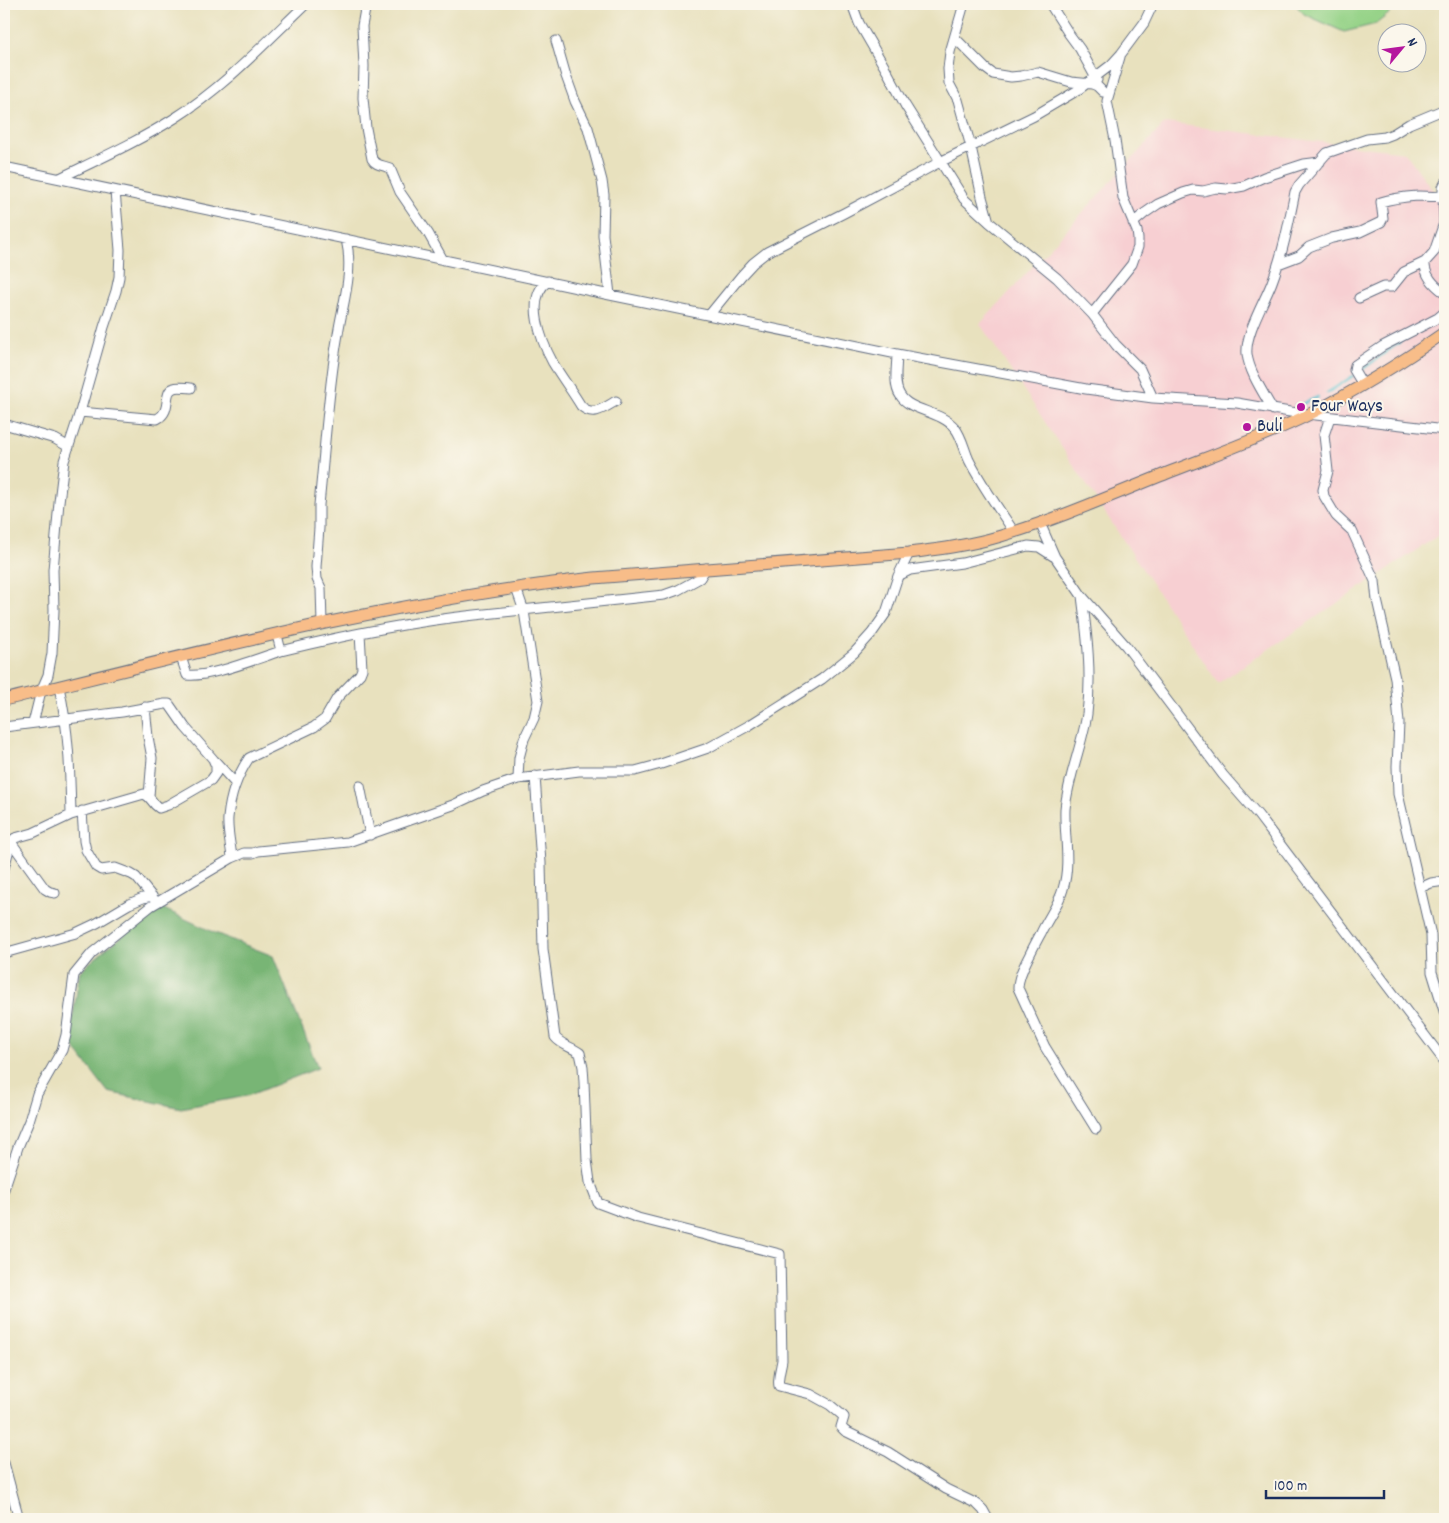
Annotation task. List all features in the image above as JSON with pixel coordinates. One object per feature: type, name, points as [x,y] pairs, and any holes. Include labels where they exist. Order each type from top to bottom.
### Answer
[{"type":"main road","points":[[4,700],[277,634],[405,606],[584,579],[908,553],[955,547],[1001,536],[1040,523],[1250,440],[1309,414],[1363,385],[1445,332]]},
{"type":"street","points":[[60,178],[164,125],[189,108],[220,85],[306,4]]},
{"type":"street","points":[[366,4],[362,26],[363,98],[372,159],[378,165],[390,168],[400,192],[428,233],[443,260]]},
{"type":"street","points":[[852,4],[859,23],[905,105],[964,199],[1057,278],[1092,314],[1116,345],[1140,369],[1153,398]]},
{"type":"street","points":[[964,4],[950,52],[949,83],[958,100],[989,222]]},
{"type":"street","points":[[1050,4],[1080,49],[1107,101],[1115,140],[1123,198],[1138,239],[1138,247],[1132,264],[1092,314]]},
{"type":"street","points":[[710,314],[740,276],[753,262],[767,252],[940,162],[1034,116],[1085,84],[1121,54],[1144,23],[1153,4]]},
{"type":"street","points":[[955,38],[993,74],[1011,77],[1038,72],[1071,82],[1097,86],[1103,92]]},
{"type":"street","points":[[556,41],[566,76],[588,128],[602,182],[604,195],[603,235],[610,295]]},
{"type":"street","points":[[1107,101],[1121,54]]},
{"type":"street","points":[[1272,410],[1248,362],[1246,352],[1254,321],[1272,283],[1295,192],[1299,185],[1327,153],[1367,139],[1386,137],[1420,119],[1445,109]]},
{"type":"street","points":[[1133,223],[1158,204],[1183,193],[1193,190],[1203,191],[1244,186],[1264,177],[1320,162]]},
{"type":"street","points":[[4,167],[897,354],[1086,389],[1153,398],[1237,403],[1272,410],[1445,430]]},
{"type":"street","points":[[1359,298],[1383,287],[1392,287],[1404,272],[1425,262],[1434,252],[1438,245],[1444,222],[1443,187],[1445,183]]},
{"type":"street","points":[[32,723],[41,691],[48,675],[52,653],[54,620],[53,570],[64,461],[119,277],[120,250],[115,191]]},
{"type":"street","points":[[1278,264],[1299,256],[1309,247],[1332,238],[1360,232],[1381,222],[1383,218],[1380,208],[1381,202],[1420,196],[1431,198],[1443,196]]},
{"type":"street","points":[[322,624],[321,588],[317,579],[316,567],[319,506],[338,333],[350,266],[346,239]]},
{"type":"street","points":[[1425,262],[1424,268],[1435,286],[1445,293]]},
{"type":"street","points":[[548,282],[542,285],[539,291],[536,311],[540,331],[552,362],[585,410],[596,412],[616,401]]},
{"type":"street","points":[[1363,385],[1354,370],[1356,365],[1383,346],[1438,318],[1445,312]]},
{"type":"street","points":[[897,354],[897,386],[899,395],[912,406],[939,415],[956,429],[969,461],[1014,532]]},
{"type":"street","points":[[80,412],[157,419],[163,416],[166,411],[168,395],[172,388],[191,388]]},
{"type":"street","points":[[1330,417],[1324,435],[1328,471],[1323,490],[1324,496],[1336,516],[1352,531],[1375,581],[1377,600],[1395,678],[1399,723],[1398,794],[1431,935],[1432,972],[1445,1014]]},
{"type":"street","points":[[4,424],[55,439],[69,447]]},
{"type":"street","points":[[1040,523],[1055,557],[1082,596],[1126,646],[1223,775],[1258,815],[1445,1062]]},
{"type":"street","points":[[898,576],[910,570],[962,563],[1028,546],[1039,547],[1055,557]]},
{"type":"street","points":[[4,1189],[37,1094],[62,1050],[66,1035],[74,975],[92,953],[154,899],[244,853],[348,842],[453,805],[518,779],[579,771],[634,770],[678,759],[708,748],[732,736],[822,679],[854,653],[872,633],[886,613],[908,553]]},
{"type":"street","points":[[181,658],[187,675],[194,676],[281,651],[360,633],[474,615],[664,595],[700,578],[706,568]]},
{"type":"street","points":[[516,588],[524,611],[538,701],[534,718],[524,740],[519,758],[518,779]]},
{"type":"street","points":[[1082,596],[1088,660],[1088,697],[1086,715],[1066,801],[1067,853],[1064,889],[1024,966],[1018,981],[1018,988],[1045,1047],[1096,1129]]},
{"type":"street","points":[[232,858],[228,819],[235,783],[249,758],[314,727],[325,719],[337,698],[360,674],[362,669],[360,633]]},
{"type":"street","points":[[277,634],[281,651]]},
{"type":"street","points":[[59,687],[69,747],[71,815]]},
{"type":"street","points":[[4,724],[66,720],[169,704],[185,727],[235,783]]},
{"type":"street","points":[[145,707],[152,758],[149,796],[153,805],[158,808],[168,805],[211,780],[216,773],[213,759]]},
{"type":"street","points":[[535,776],[542,863],[543,949],[555,1037],[560,1042],[580,1053],[584,1082],[587,1160],[590,1182],[598,1202],[638,1218],[780,1254],[782,1360],[778,1381],[779,1386],[810,1394],[830,1405],[844,1417],[841,1427],[845,1430],[888,1452],[946,1489],[977,1504],[988,1519]]},
{"type":"street","points":[[360,786],[370,835]]},
{"type":"street","points":[[10,839],[25,836],[82,811],[144,794],[149,796]]},
{"type":"street","points":[[82,811],[86,850],[96,867],[101,870],[114,868],[131,874],[136,877],[154,899]]},
{"type":"street","points":[[4,868],[10,839]]},
{"type":"street","points":[[10,839],[45,889],[55,893]]},
{"type":"street","points":[[1420,888],[1431,883],[1445,881]]},
{"type":"street","points":[[4,953],[76,933],[129,904],[143,898],[154,899]]},
{"type":"street","points":[[4,1463],[19,1519]]},
{"type":"shaded area","name":"Buli","points":[[1165,123],[1405,152],[1445,207],[1445,531],[1218,683],[980,324]]},
{"type":"green space","points":[[1295,4],[1401,4],[1376,22],[1376,24],[1344,32],[1304,14]]},
{"type":"green space","points":[[160,907],[215,933],[273,956],[318,1068],[247,1096],[181,1108],[108,1092],[69,1041],[80,971]]},
{"type":"waterway","points":[[1359,372],[1400,342]]},
{"type":"waterway","points":[[1327,393],[1353,376]]},
{"type":"waterway","points":[[1295,405],[1318,397]]},
{"type":"place","name":"Four Ways","points":[[1301,407]]},
{"type":"place","name":"Buli","points":[[1247,427]]}]
